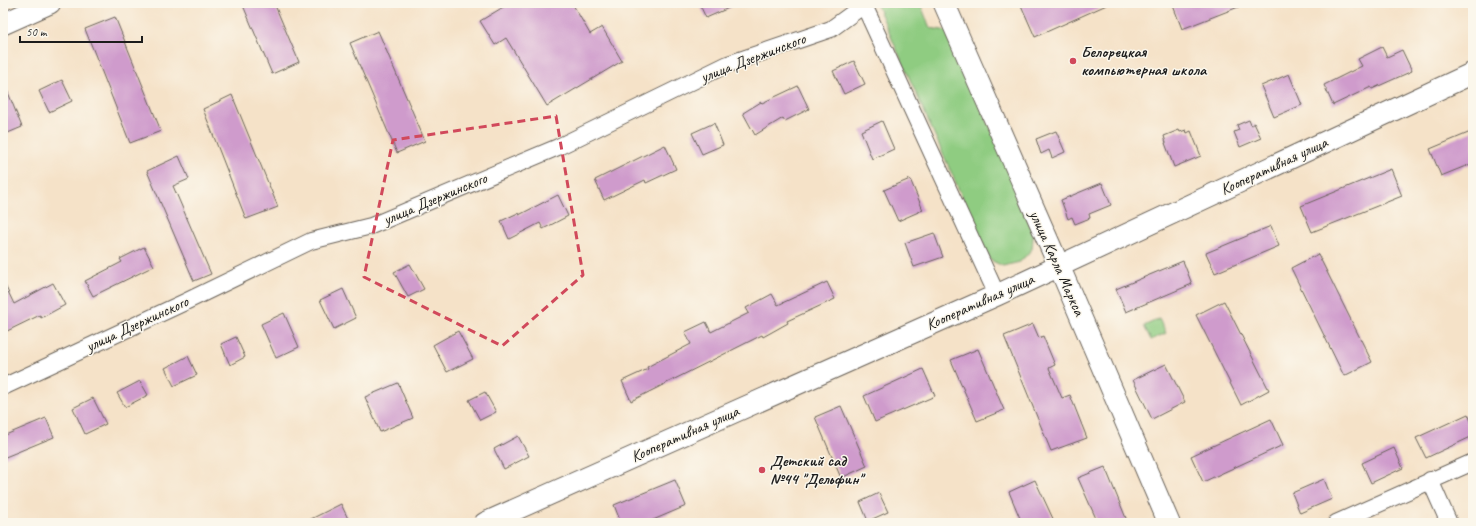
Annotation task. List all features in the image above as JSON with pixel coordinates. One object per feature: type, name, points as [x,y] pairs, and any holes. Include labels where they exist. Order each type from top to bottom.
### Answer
[{"type":"street","points":[[3,24],[50,3]]},
{"type":"street","name":"улица Карла Маркса","points":[[944,3],[1170,523]]},
{"type":"street","points":[[863,4],[997,295]]},
{"type":"street","name":"улица Дзержинского","points":[[3,387],[311,241],[371,226],[558,147],[728,64],[831,29],[863,4]]},
{"type":"street","name":"Кооперативная улица","points":[[484,523],[997,295],[1473,73]]},
{"type":"street","points":[[1336,523],[1473,462]]},
{"type":"street","points":[[1430,480],[1449,523]]},
{"type":"highlighted area","points":[[556,116],[583,275],[502,346],[364,277],[393,140]]},
{"type":"green space","points":[[876,3],[920,3],[930,28],[948,31],[1034,227],[1032,249],[1020,262],[1003,266],[990,260]]},
{"type":"green space","points":[[1159,319],[1166,333],[1151,340],[1144,326]]},
{"type":"building","points":[[242,3],[274,3],[299,62],[272,74]]},
{"type":"building","points":[[510,3],[572,3],[590,34],[602,27],[622,61],[547,106],[506,38],[495,45],[480,21]]},
{"type":"building","points":[[699,3],[740,3],[706,18]]},
{"type":"building","points":[[1020,3],[1111,3],[1035,37]]},
{"type":"building","points":[[1172,3],[1245,3],[1246,4],[1182,29]]},
{"type":"building","points":[[115,17],[161,131],[130,143],[85,29]]},
{"type":"building","points":[[378,31],[425,141],[397,153],[350,43]]},
{"type":"building","points":[[1382,47],[1387,57],[1402,50],[1412,71],[1372,89],[1371,87],[1333,105],[1324,85],[1362,66],[1358,59]]},
{"type":"building","points":[[854,61],[865,84],[844,94],[833,71]]},
{"type":"building","points":[[1289,74],[1302,105],[1274,117],[1261,86]]},
{"type":"building","points":[[3,80],[22,127],[3,135]]},
{"type":"building","points":[[62,80],[72,101],[49,112],[39,91]]},
{"type":"building","points":[[798,86],[809,109],[785,121],[783,118],[755,135],[743,113],[761,102],[762,103]]},
{"type":"building","points":[[232,95],[278,207],[246,219],[203,109]]},
{"type":"building","points":[[1249,120],[1251,125],[1254,123],[1261,138],[1240,147],[1234,132],[1239,130],[1237,125]]},
{"type":"building","points":[[882,121],[894,149],[872,159],[861,131]]},
{"type":"building","points":[[714,123],[723,145],[702,154],[692,133]]},
{"type":"building","points":[[1179,130],[1180,132],[1186,130],[1187,133],[1191,131],[1201,156],[1174,167],[1164,136]]},
{"type":"building","points":[[1056,131],[1065,152],[1052,158],[1049,150],[1041,154],[1036,139]]},
{"type":"building","points":[[1473,131],[1473,163],[1441,176],[1430,149]]},
{"type":"building","points":[[665,145],[676,169],[646,183],[645,180],[604,200],[595,180]]},
{"type":"building","points":[[179,156],[189,179],[173,186],[211,274],[194,281],[147,171]]},
{"type":"building","points":[[1391,169],[1402,196],[1312,232],[1301,206]]},
{"type":"building","points":[[910,179],[923,210],[898,221],[884,190]]},
{"type":"building","points":[[1102,183],[1111,205],[1089,214],[1090,218],[1075,224],[1072,217],[1068,219],[1061,200]]},
{"type":"building","points":[[558,195],[568,216],[543,229],[540,223],[509,239],[501,221],[518,213],[519,215]]},
{"type":"building","points":[[1271,226],[1279,246],[1215,273],[1206,253]]},
{"type":"building","points":[[934,233],[943,257],[914,267],[905,243]]},
{"type":"building","points":[[144,247],[154,266],[93,296],[85,281],[122,262],[120,259]]},
{"type":"building","points":[[1318,254],[1372,362],[1344,376],[1291,268]]},
{"type":"building","points":[[1183,261],[1192,284],[1126,312],[1116,289]]},
{"type":"building","points":[[410,264],[424,289],[408,297],[394,272]]},
{"type":"building","points":[[3,281],[14,304],[53,283],[65,305],[41,318],[40,315],[3,333]]},
{"type":"building","points":[[827,282],[835,299],[787,321],[788,323],[763,337],[762,335],[631,401],[622,381],[648,369],[647,367],[691,344],[685,332],[706,322],[711,332],[749,313],[746,308],[772,294],[778,305]]},
{"type":"building","points":[[343,289],[356,318],[334,329],[320,300]]},
{"type":"building","points":[[1224,301],[1269,390],[1241,405],[1196,315]]},
{"type":"building","points":[[284,313],[299,347],[276,358],[261,324]]},
{"type":"building","points":[[1033,324],[1039,338],[1043,336],[1055,365],[1049,368],[1062,398],[1070,395],[1087,438],[1051,451],[1004,336]]},
{"type":"building","points":[[458,331],[473,359],[447,372],[433,345]]},
{"type":"building","points":[[236,337],[245,357],[230,365],[221,344]]},
{"type":"building","points":[[978,349],[1004,410],[977,421],[951,360]]},
{"type":"building","points":[[188,356],[197,375],[174,386],[165,368]]},
{"type":"building","points":[[1166,364],[1185,402],[1152,419],[1133,380]]},
{"type":"building","points":[[923,369],[935,396],[875,422],[864,396]]},
{"type":"building","points":[[140,381],[148,395],[125,407],[117,393]]},
{"type":"building","points":[[398,383],[413,418],[380,432],[365,397]]},
{"type":"building","points":[[485,392],[496,412],[480,420],[469,400]]},
{"type":"building","points":[[93,398],[106,424],[85,434],[73,408]]},
{"type":"building","points":[[841,406],[867,466],[841,478],[815,417]]},
{"type":"building","points":[[1468,414],[1473,426],[1473,436],[1426,458],[1416,438]]},
{"type":"building","points":[[46,418],[54,437],[3,458],[3,436]]},
{"type":"building","points":[[1271,419],[1283,445],[1203,482],[1191,456]]},
{"type":"building","points":[[518,436],[529,456],[504,469],[494,449]]},
{"type":"building","points":[[1394,448],[1403,468],[1371,483],[1362,463]]},
{"type":"building","points":[[1105,467],[1128,523],[1098,523],[1078,478]]},
{"type":"building","points":[[1324,479],[1332,499],[1300,513],[1292,493]]},
{"type":"building","points":[[675,480],[686,506],[646,523],[621,523],[614,505]]},
{"type":"building","points":[[1035,480],[1055,523],[1022,523],[1009,492]]},
{"type":"building","points":[[879,493],[888,512],[868,521],[860,502]]},
{"type":"building","points":[[341,504],[350,523],[303,523]]},
{"type":"place","name":"Белорецкая компьютерная школа","points":[[1073,61]]},
{"type":"place","name":"Детский сад №44 \"Дельфин\"","points":[[762,470]]}]
